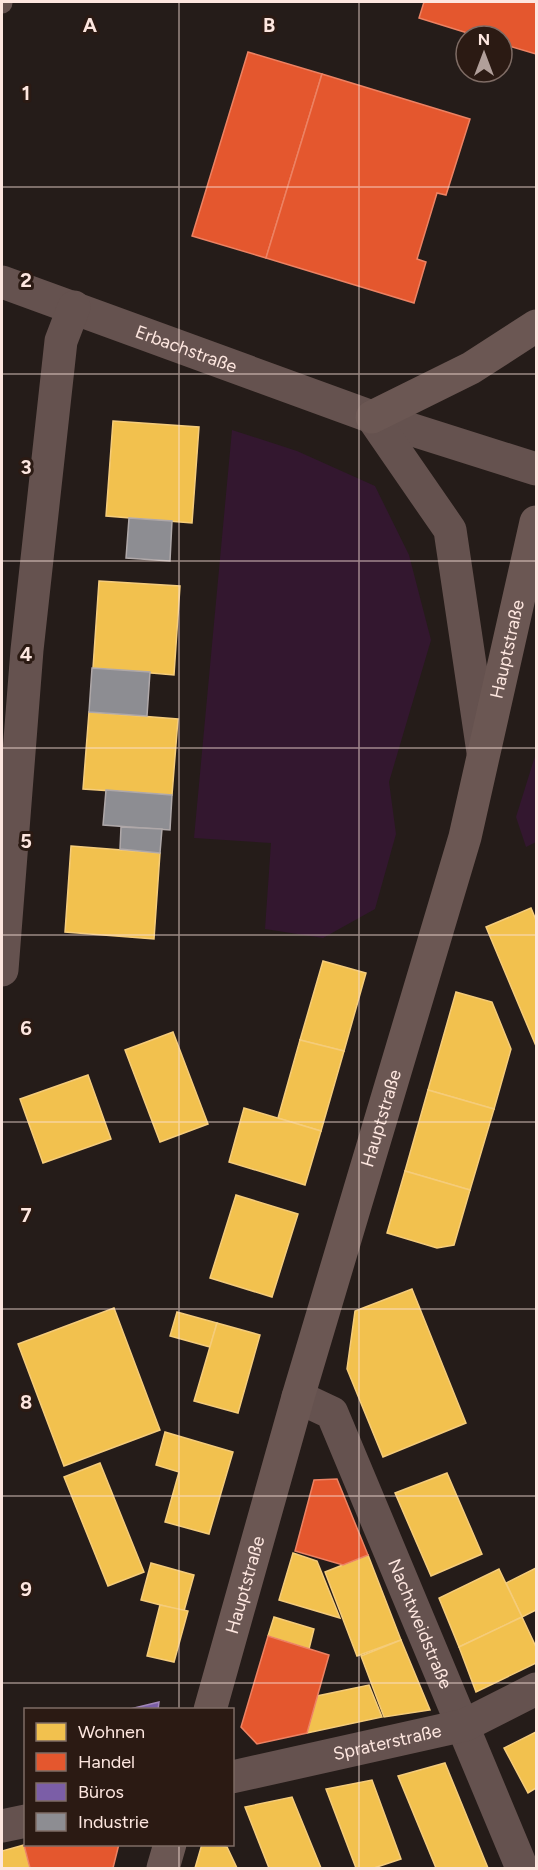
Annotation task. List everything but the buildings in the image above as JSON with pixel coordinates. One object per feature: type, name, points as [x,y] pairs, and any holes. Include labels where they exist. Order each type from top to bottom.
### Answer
[{"type":"main road","points":[[372,417],[471,368],[537,326]]},
{"type":"main road","name":"Hauptstraße","points":[[211,1708],[298,1397],[465,837],[537,522]]},
{"type":"main road","points":[[163,1869],[170,1846]]},
{"type":"street","name":"Erbachstraße","points":[[2,282],[372,417],[537,469]]},
{"type":"street","points":[[2,970],[14,648],[61,341],[74,307]]},
{"type":"street","points":[[372,417],[450,530],[484,754]]},
{"type":"street","name":"Nachtweidstraße","points":[[298,1397],[332,1413],[465,1725],[522,1869]]},
{"type":"street","name":"Spraterstraße","points":[[234,1777],[465,1725],[537,1689]]},
{"type":"street","points":[[2,1826],[24,1821]]},
{"type":"shaded area","points":[[232,430],[297,451],[375,486],[409,555],[431,640],[389,782],[396,834],[375,909],[323,938],[265,929],[271,843],[194,838]]},
{"type":"shaded area","points":[[536,753],[536,842],[526,847],[516,817]]}]
